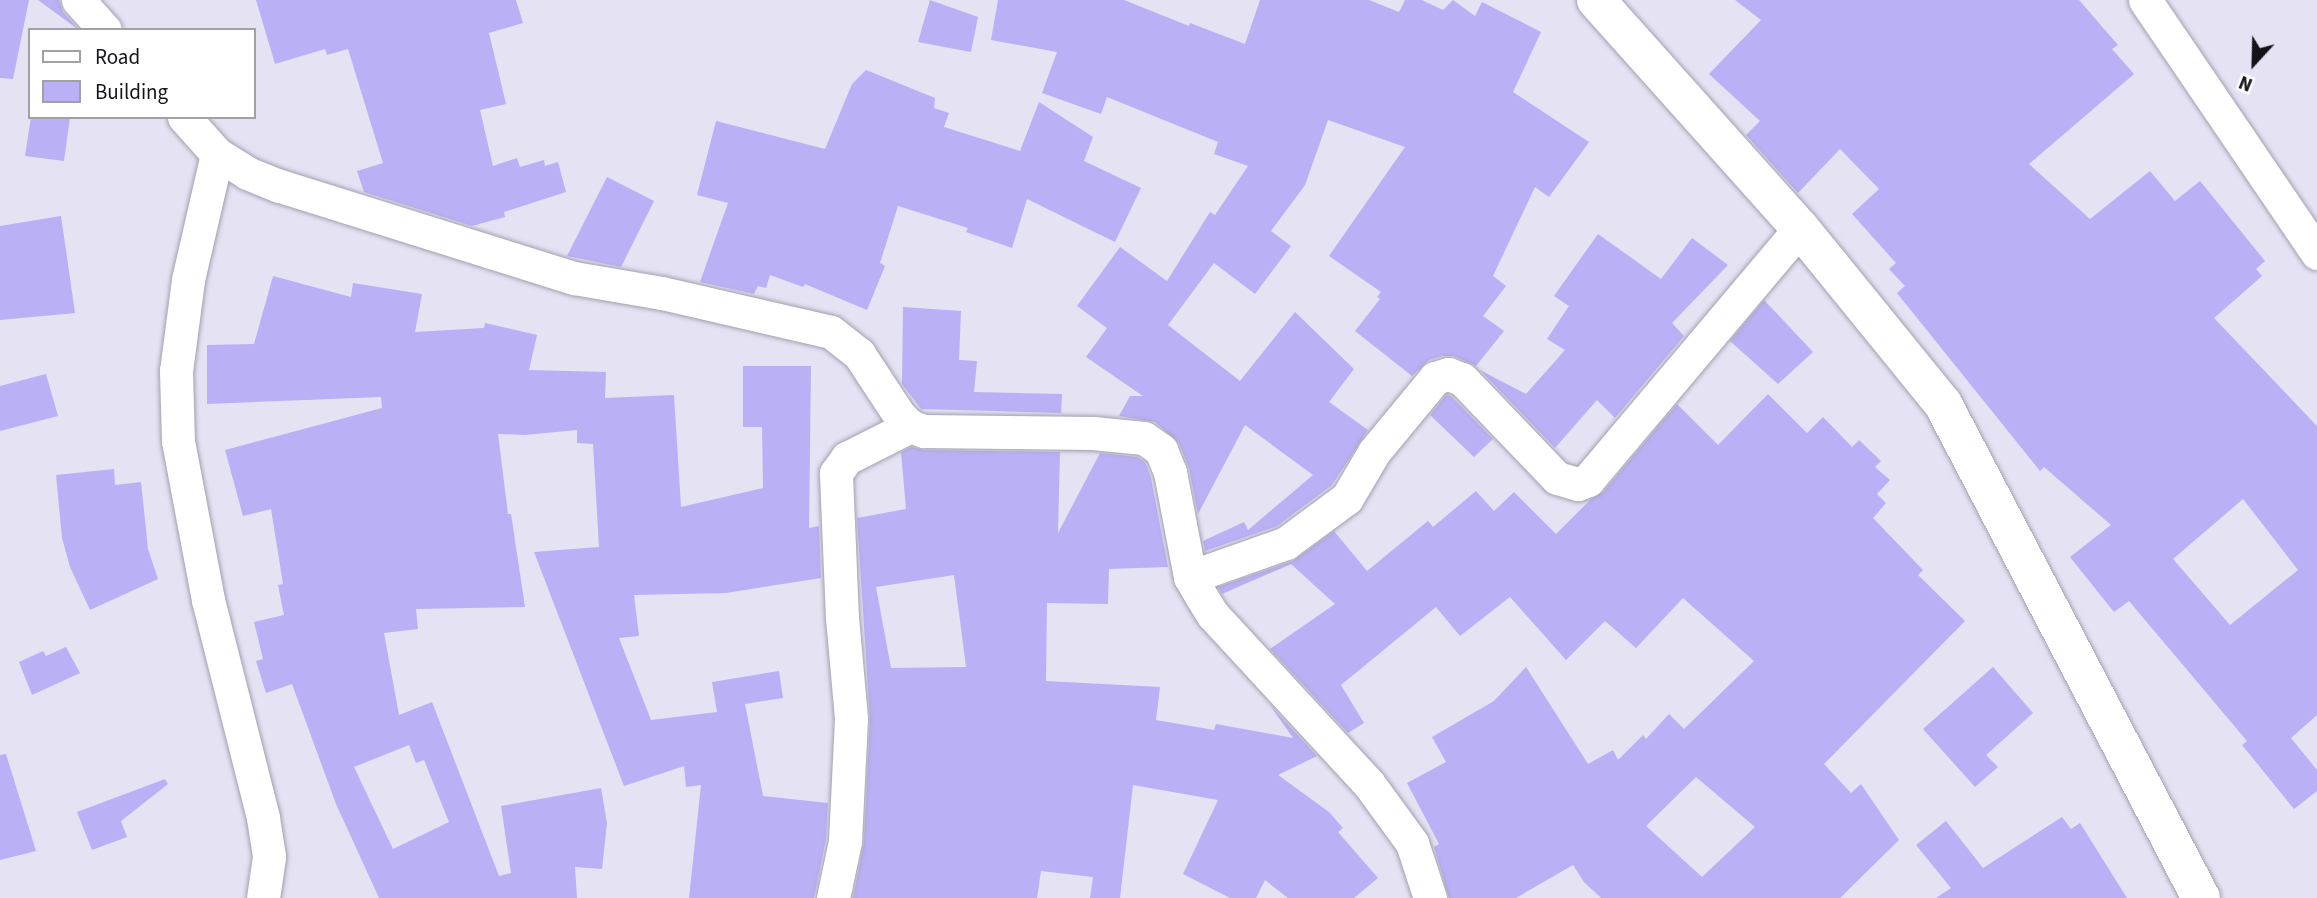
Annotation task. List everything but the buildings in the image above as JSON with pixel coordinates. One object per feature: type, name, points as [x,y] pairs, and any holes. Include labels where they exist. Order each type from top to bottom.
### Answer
[{"type":"street","points":[[79,0],[103,28]]},
{"type":"street","points":[[1596,0],[1800,228],[1943,404],[2201,898]]},
{"type":"street","points":[[2146,0],[2317,253]]},
{"type":"street","points":[[186,119],[217,154],[247,173],[280,186],[574,278],[662,293],[831,332],[859,354],[899,415],[910,426],[944,433],[1093,433],[1144,438],[1161,450],[1170,472],[1190,577],[1213,615],[1369,784],[1412,843],[1430,898]]},
{"type":"street","points":[[217,154],[187,280],[176,371],[178,441],[208,600],[263,818],[269,857],[263,898]]},
{"type":"street","points":[[1190,577],[1286,543],[1347,498],[1374,452],[1435,379],[1448,374],[1462,379],[1557,478],[1578,484],[1588,480],[1800,228]]},
{"type":"street","points":[[833,898],[845,841],[851,718],[842,618],[835,473],[848,457],[910,426]]}]
